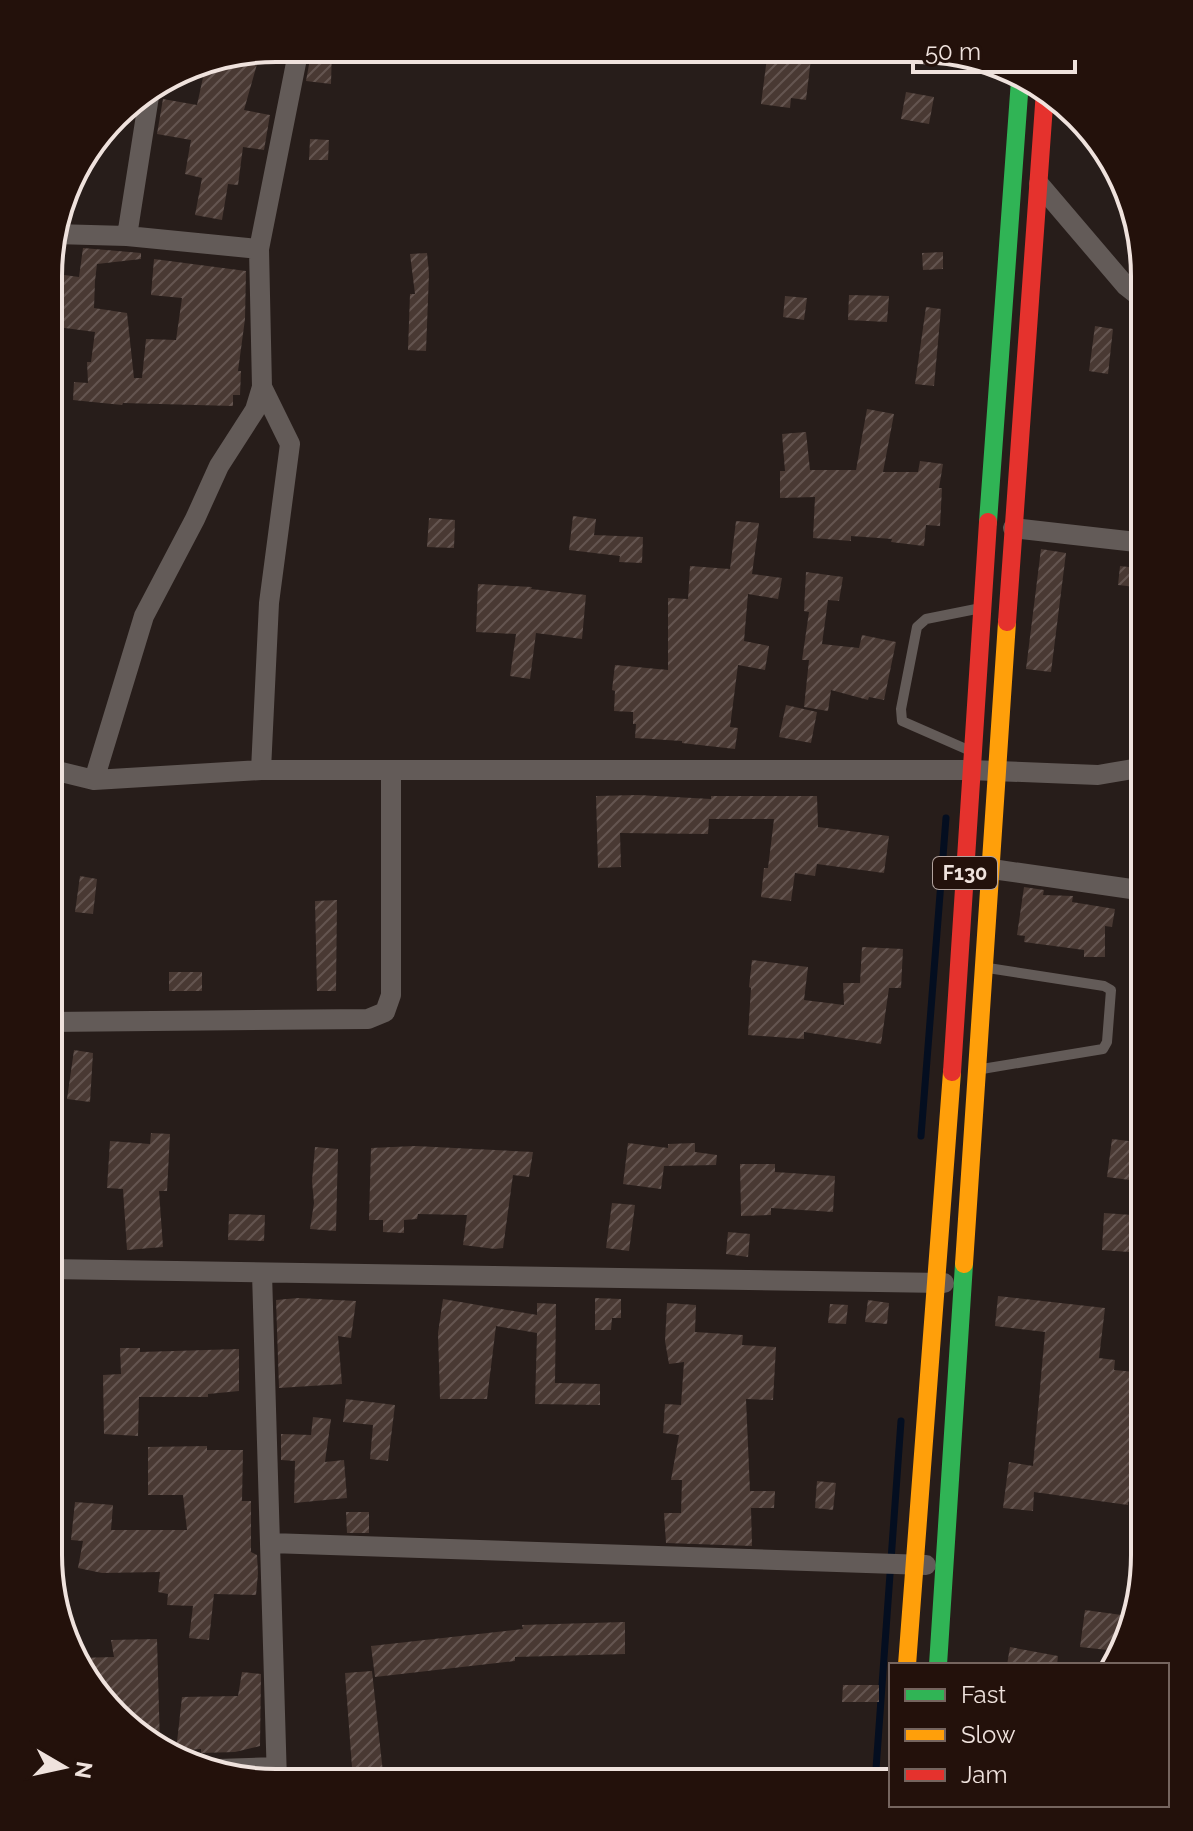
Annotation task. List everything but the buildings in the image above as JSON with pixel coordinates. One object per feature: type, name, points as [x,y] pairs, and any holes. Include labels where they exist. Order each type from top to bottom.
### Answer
[{"type":"main road","name":"F130","points":[[907,1663],[899,1563],[934,1283],[957,1005],[971,761],[1019,89]]},
{"type":"main road","name":"F130","points":[[938,1663],[1044,104]]},
{"type":"street","points":[[94,780],[144,616],[219,466],[255,410],[262,387],[259,249],[296,62]]},
{"type":"street","points":[[127,236],[148,105]]},
{"type":"street","points":[[1039,184],[1131,290]]},
{"type":"street","points":[[66,234],[127,236],[259,249]]},
{"type":"street","points":[[261,770],[269,603],[290,444],[262,387]]},
{"type":"street","points":[[1013,528],[1131,541]]},
{"type":"street","points":[[62,772],[94,780],[261,770],[971,761],[998,772],[1098,775],[1131,769]]},
{"type":"street","points":[[62,1022],[368,1019],[385,1012],[391,995],[391,770]]},
{"type":"street","points":[[992,869],[1131,889]]},
{"type":"street","points":[[62,1269],[963,1284]]},
{"type":"street","points":[[262,1273],[276,1769]]},
{"type":"street","points":[[270,1543],[946,1566]]},
{"type":"lane","points":[[971,761],[902,721],[901,709],[917,627],[926,619],[982,608]]},
{"type":"lane","points":[[979,1070],[1103,1049],[1107,1042],[1111,990],[1104,986],[986,968]]},
{"type":"waterway","points":[[921,1136],[946,818]]},
{"type":"waterway","points":[[876,1769],[901,1421]]},
{"type":"traffic: fast","points":[[988,522],[1019,89]]},
{"type":"traffic: fast","points":[[938,1663],[964,1264]]},
{"type":"traffic: slow","points":[[964,1264],[1007,622]]},
{"type":"traffic: slow","points":[[907,1663],[952,1072]]},
{"type":"traffic: jam","points":[[1007,622],[1044,104]]},
{"type":"traffic: jam","points":[[952,1072],[988,522]]}]
